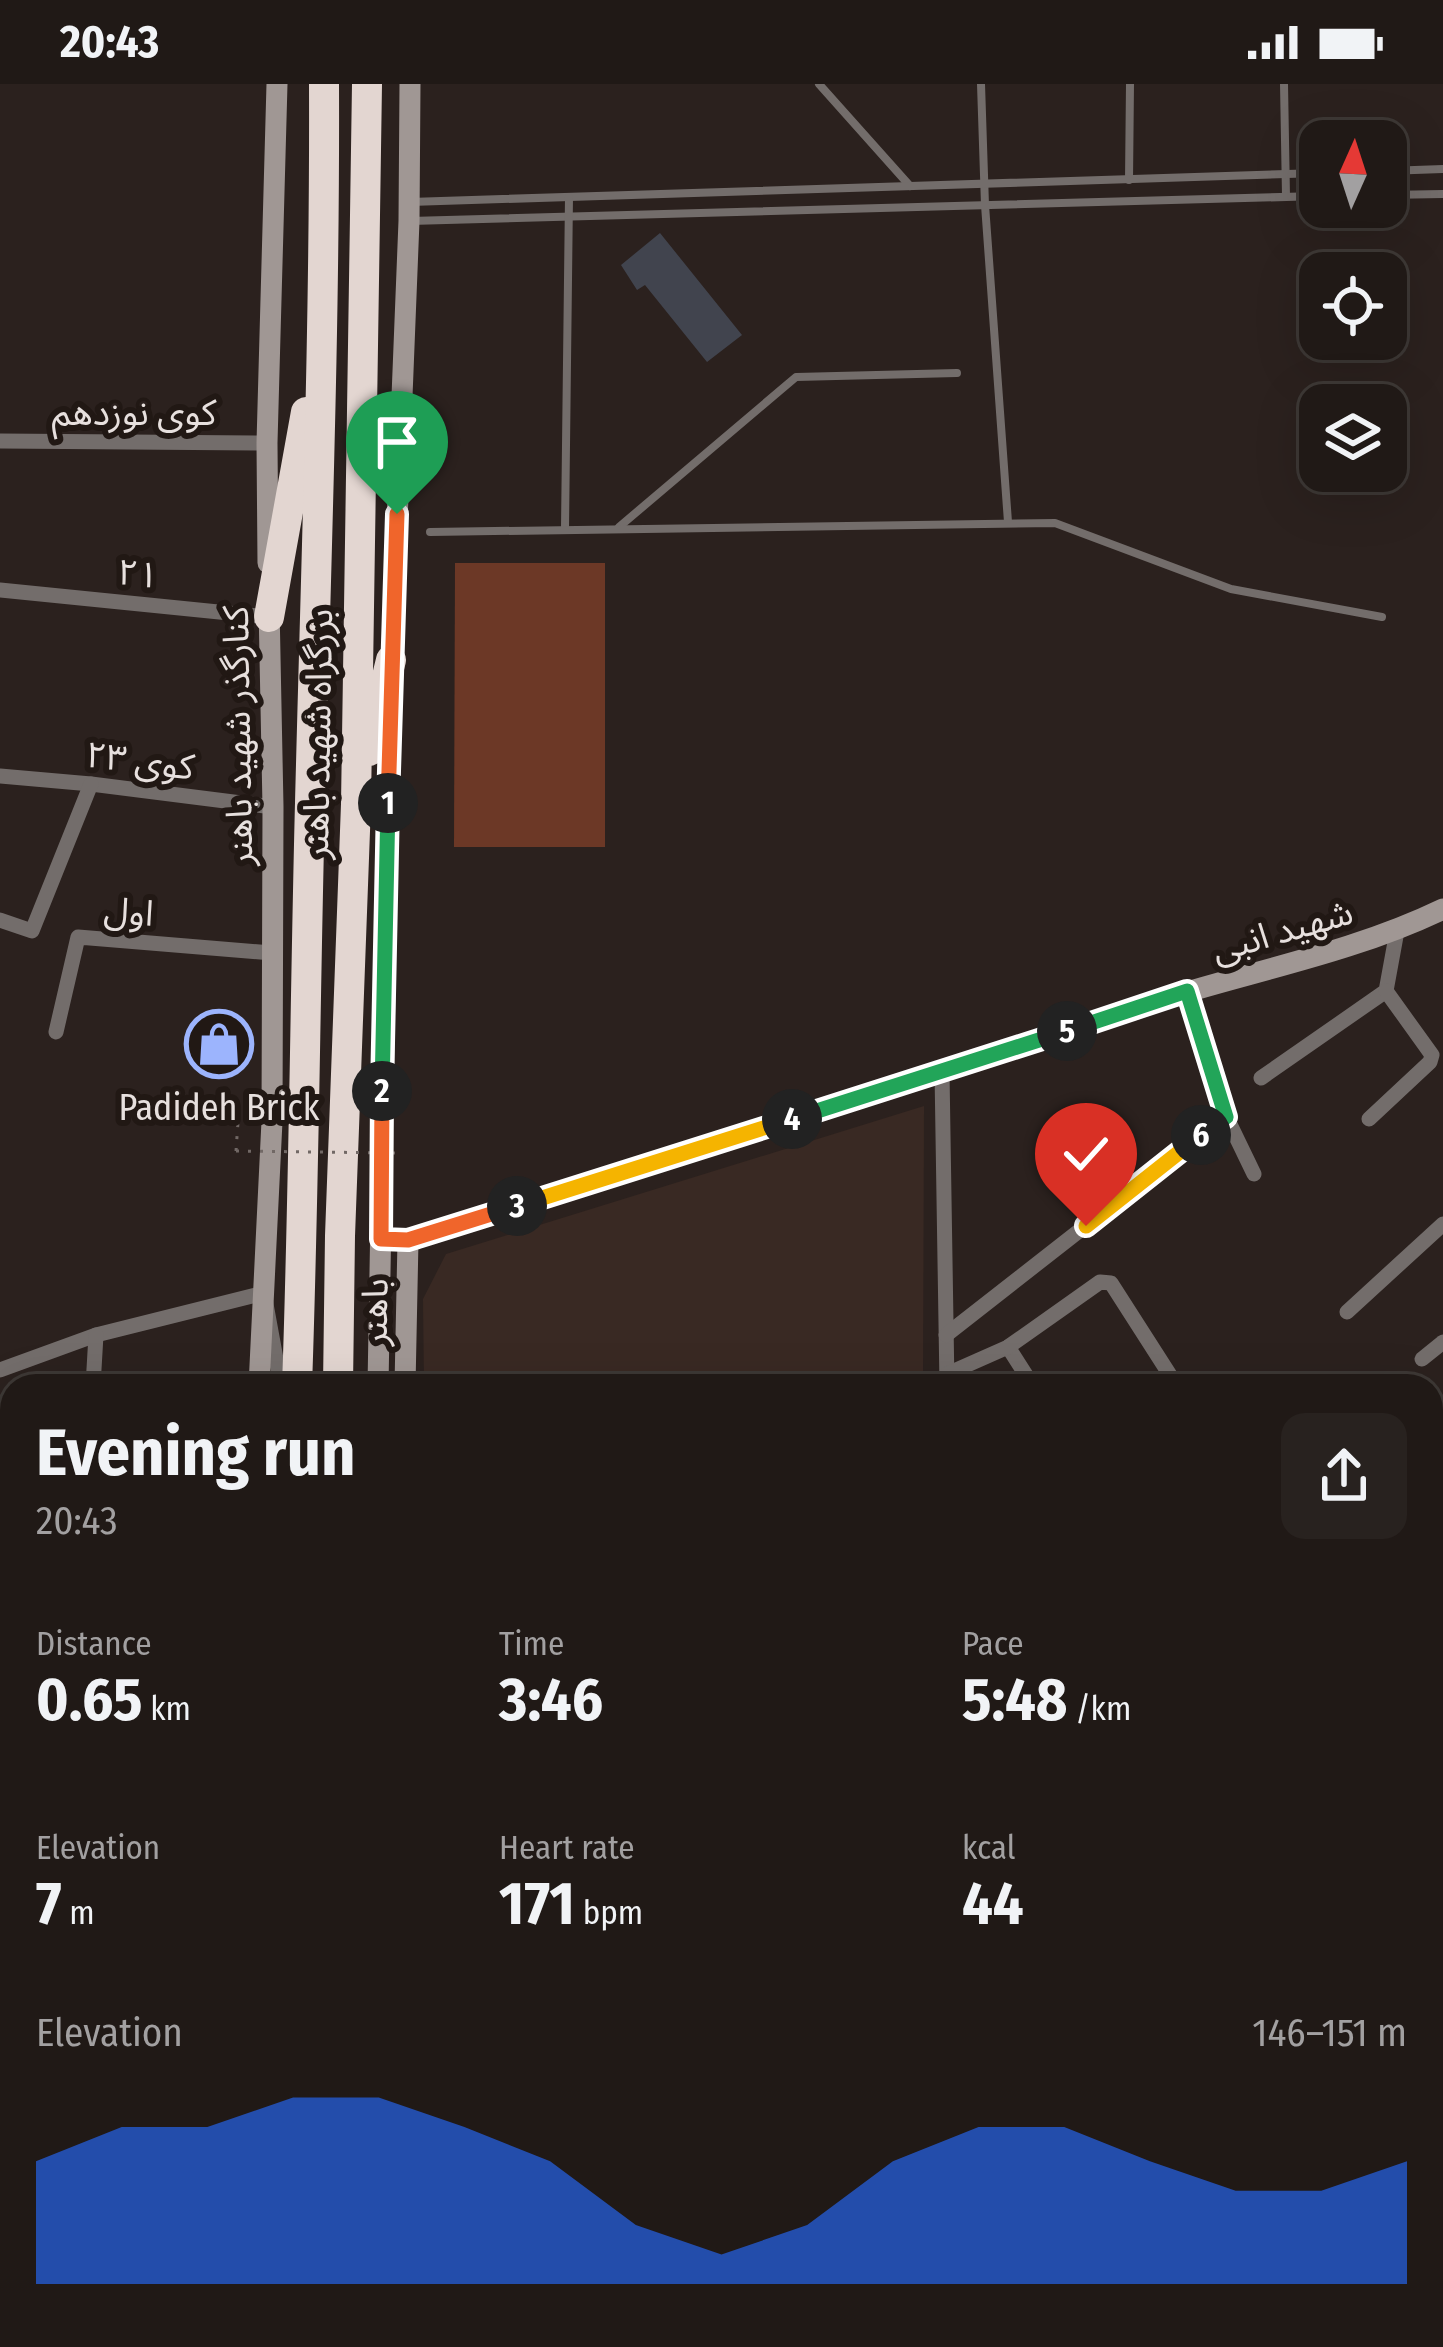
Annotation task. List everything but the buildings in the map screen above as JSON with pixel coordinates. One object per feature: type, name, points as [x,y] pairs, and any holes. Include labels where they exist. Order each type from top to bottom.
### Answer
[{"type":"highway","name":"بزرگراه شهید باهنر","points":[[297,1374],[324,311],[324,84]]},
{"type":"highway","name":"بزرگراه شهید باهنر","points":[[338,1374],[356,804],[367,84]]},
{"type":"highway","points":[[325,220],[365,220]]},
{"type":"highway","points":[[269,617],[324,311]]},
{"type":"highway","points":[[356,804],[391,660]]},
{"type":"main road","name":"کنارگذر شهید باهنر","points":[[260,1374],[272,1121],[267,442],[277,84]]},
{"type":"main road","points":[[378,1374],[391,660],[410,84]]},
{"type":"main road","name":"شهید انبی","points":[[381,1239],[408,1240],[1187,991],[1397,931],[1443,909]]},
{"type":"main road","name":"باهنر","points":[[405,1374],[408,1240]]},
{"type":"street","name":"کوی نوزدهم","points":[[0,441],[267,442]]},
{"type":"street","name":"۲۱","points":[[0,590],[269,617]]},
{"type":"street","name":"کوی ۲۳","points":[[0,776],[273,807]]},
{"type":"street","points":[[0,920],[32,931],[91,784]]},
{"type":"street","points":[[1261,1078],[1386,991],[1397,931]]},
{"type":"street","name":"اول","points":[[56,1032],[78,937],[272,953]]},
{"type":"street","points":[[1187,991],[1226,1117],[1254,1174]]},
{"type":"street","points":[[1369,1119],[1432,1055],[1386,991]]},
{"type":"street","points":[[942,1072],[947,1374]]},
{"type":"street","points":[[946,1335],[1226,1117]]},
{"type":"street","points":[[1347,1312],[1443,1224]]},
{"type":"street","points":[[958,1374],[1008,1347],[1100,1282],[1111,1283],[1170,1374]]},
{"type":"street","points":[[0,1370],[96,1335],[264,1293],[279,1374]]},
{"type":"street","points":[[94,1374],[96,1335]]},
{"type":"street","points":[[1422,1360],[1443,1342]]},
{"type":"street","points":[[1008,1347],[1025,1374]]},
{"type":"lane","points":[[819,84],[911,187]]},
{"type":"lane","points":[[980,84],[1008,523]]},
{"type":"lane","points":[[1130,84],[1130,180]]},
{"type":"lane","points":[[1284,84],[1286,196]]},
{"type":"lane","points":[[1407,171],[1443,170]]},
{"type":"lane","points":[[409,212],[569,197],[1299,174]]},
{"type":"lane","points":[[1407,195],[1443,194]]},
{"type":"lane","points":[[409,212],[569,217],[1299,196]]},
{"type":"lane","points":[[565,529],[569,197]]},
{"type":"lane","points":[[618,528],[796,377],[957,373]]},
{"type":"lane","points":[[430,532],[1055,523],[1231,589],[1382,617]]},
{"type":"path","points":[[238,1122],[236,1151],[396,1153]]},
{"type":"shaded area","points":[[455,563],[605,563],[605,847],[454,847]]},
{"type":"shaded area","points":[[924,1106],[923,1374],[424,1374],[423,1299],[446,1254]]},
{"type":"place","name":"Padideh Brick","points":[[219,1044]]},
{"type":"route","points":[[397,514],[381,1239],[408,1240],[1187,991],[1226,1117],[1086,1226]]}]
